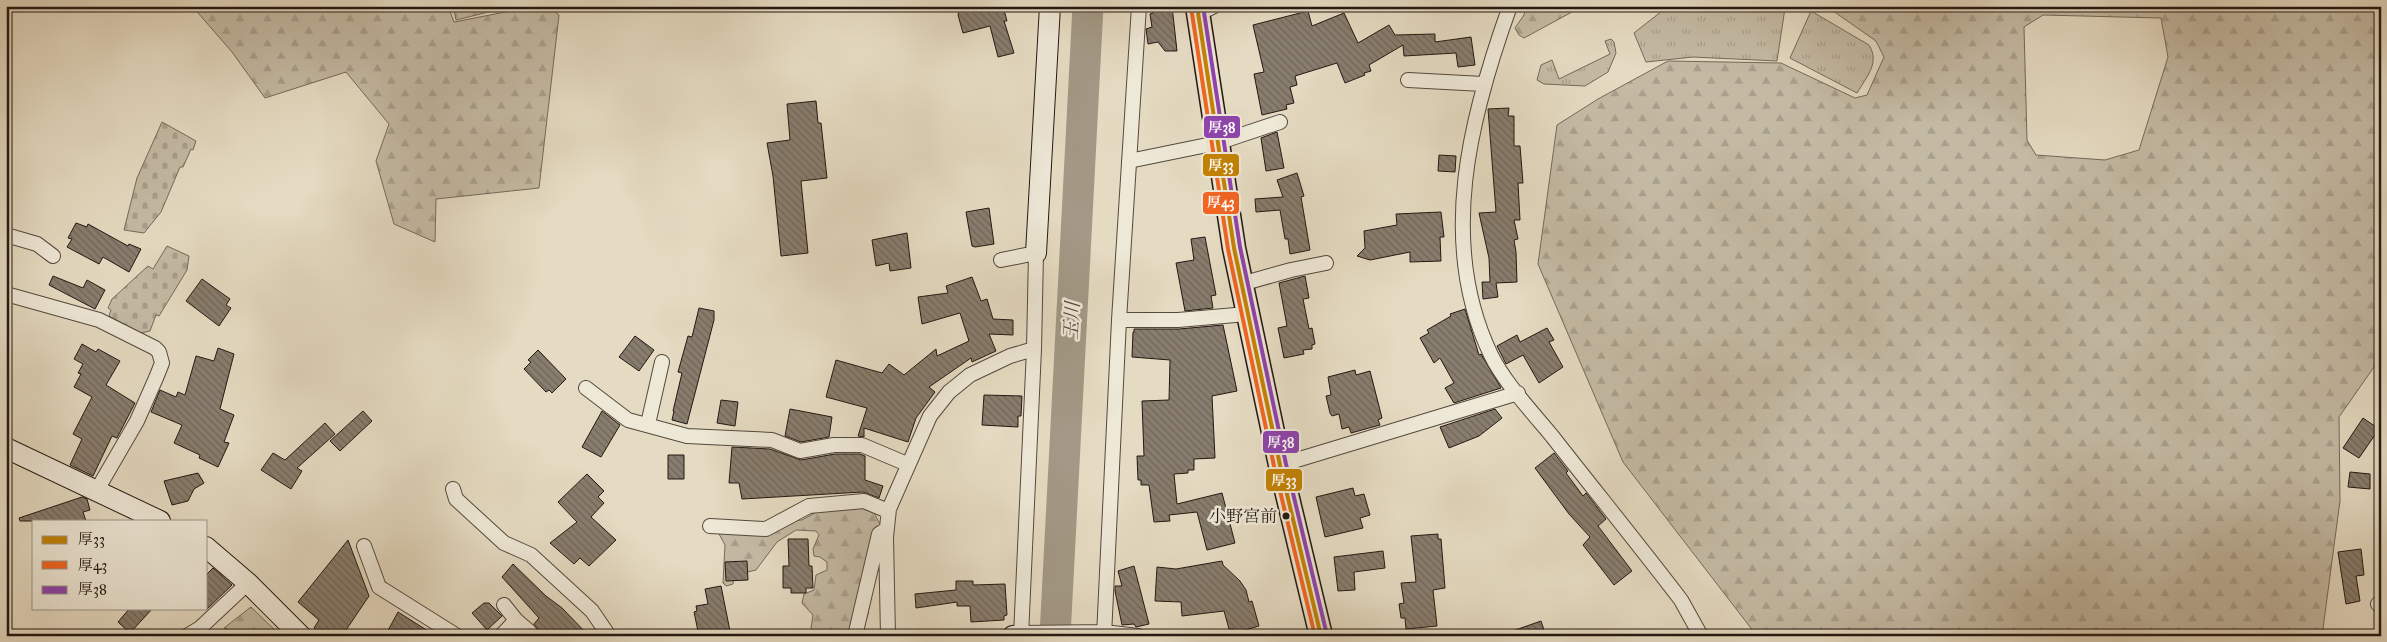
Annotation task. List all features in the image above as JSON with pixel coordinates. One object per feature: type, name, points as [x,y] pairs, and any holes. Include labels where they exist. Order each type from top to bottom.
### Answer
[{"type":"main road","points":[[1203,9],[1217,143],[1241,284],[1280,465],[1321,636]]},
{"type":"street","points":[[1050,6],[1036,253],[1034,349],[1020,634],[1138,636]]},
{"type":"street","points":[[1103,634],[1119,320],[1139,6]]},
{"type":"street","points":[[1510,6],[1483,84],[1468,145],[1464,183],[1464,244],[1476,318],[1492,356],[1518,393],[1681,600],[1702,636]]},
{"type":"street","points":[[1408,80],[1483,84]]},
{"type":"street","points":[[1129,161],[1217,143],[1280,122]]},
{"type":"street","points":[[6,235],[37,244],[53,256]]},
{"type":"street","points":[[1001,260],[1036,253]]},
{"type":"street","points":[[1241,284],[1291,270],[1326,264]]},
{"type":"street","points":[[6,294],[99,320],[159,352],[162,362],[137,421],[97,490]]},
{"type":"street","points":[[1119,320],[1178,320],[1247,314]]},
{"type":"street","points":[[888,636],[888,511],[907,464],[930,416],[949,392],[970,375],[1010,356],[1034,349]]},
{"type":"street","points":[[648,424],[662,362]]},
{"type":"street","points":[[586,388],[628,420],[687,436],[772,440],[800,451],[834,445],[862,445],[907,464]]},
{"type":"street","points":[[1280,465],[1518,393]]},
{"type":"street","points":[[6,448],[158,520]]},
{"type":"street","points":[[453,489],[456,499],[504,543],[531,555],[592,611],[609,636]]},
{"type":"street","points":[[710,526],[766,529],[774,527],[801,508],[846,502],[864,501],[888,511]]},
{"type":"street","points":[[855,636],[879,534],[887,528]]},
{"type":"street","points":[[364,546],[379,587],[457,636]]},
{"type":"street","points":[[208,549],[248,583],[301,636]]},
{"type":"street","points":[[187,636],[200,628],[248,583]]},
{"type":"street","points":[[504,605],[516,620],[530,632]]},
{"type":"street","points":[[501,636],[516,620]]},
{"type":"green space","points":[[192,6],[448,6],[454,22],[536,6],[547,6],[559,15],[539,188],[436,199],[435,242],[394,224],[376,161],[389,124],[346,72],[265,98],[232,52]]},
{"type":"green space","points":[[453,6],[513,6],[456,20]]},
{"type":"green space","points":[[1526,6],[1583,6],[1524,38],[1519,35],[1515,28],[1524,15]]},
{"type":"green space","points":[[1768,6],[1785,8],[1777,61],[1693,57],[1646,62],[1634,33],[1667,7]]},
{"type":"green space","points":[[1826,6],[2381,6],[2381,357],[2339,417],[2340,501],[2322,636],[1757,636],[1623,462],[1538,264],[1557,125],[1598,99],[1668,61],[1781,63],[1855,98],[1867,95],[1884,57],[1876,41]],"holes":[[[2043,15],[2161,18],[2168,57],[2139,150],[2105,160],[2036,155],[2027,140],[2024,27]]]},
{"type":"green space","points":[[1811,11],[1869,45],[1873,64],[1857,93],[1790,58]]},
{"type":"green space","points":[[1611,39],[1614,42],[1616,53],[1608,72],[1585,86],[1544,84],[1537,80],[1541,65],[1552,60],[1559,79],[1610,54],[1605,41]]},
{"type":"green space","points":[[162,122],[196,141],[193,150],[191,149],[183,167],[180,167],[161,212],[144,233],[124,230],[137,178]]},
{"type":"green space","points":[[167,246],[189,256],[187,270],[159,316],[156,315],[150,331],[141,333],[109,316],[111,310],[108,308],[112,299],[148,266],[153,269]]},
{"type":"green space","points":[[860,507],[872,509],[881,526],[868,614],[861,636],[817,636],[811,628],[813,615],[802,603],[804,594],[814,590],[816,575],[827,570],[827,562],[820,557],[814,556],[813,549],[819,535],[816,531],[796,530],[777,542],[756,570],[734,575],[733,584],[726,586],[723,583],[725,545],[719,534],[719,528],[802,520],[822,509]]},
{"type":"green space","points":[[251,607],[281,636],[234,636],[224,628]]},
{"type":"building","points":[[967,6],[1003,6],[1007,21],[1004,21],[1014,53],[998,57],[990,26],[963,33],[958,15],[959,11],[967,9]]},
{"type":"building","points":[[1154,6],[1172,6],[1177,51],[1165,51],[1158,42],[1148,44],[1146,29],[1152,27],[1150,14],[1153,13]]},
{"type":"building","points":[[1308,11],[1312,26],[1344,13],[1358,43],[1389,25],[1395,35],[1435,34],[1435,42],[1471,37],[1475,65],[1458,67],[1456,53],[1404,56],[1403,45],[1369,65],[1371,71],[1364,73],[1365,75],[1345,83],[1337,63],[1295,76],[1297,85],[1290,87],[1294,103],[1286,105],[1287,109],[1262,115],[1254,74],[1264,72],[1253,25]]},
{"type":"building","points":[[816,101],[818,123],[821,123],[827,178],[801,181],[808,253],[781,256],[773,176],[767,143],[790,140],[787,104]]},
{"type":"building","points":[[1509,108],[1508,116],[1514,116],[1514,146],[1520,146],[1523,183],[1518,183],[1520,220],[1514,220],[1518,239],[1514,240],[1517,282],[1496,283],[1498,297],[1483,299],[1482,282],[1490,282],[1489,258],[1479,213],[1496,212],[1488,109]]},
{"type":"building","points":[[1277,132],[1284,168],[1266,171],[1261,138]]},
{"type":"building","points":[[1439,155],[1456,156],[1455,172],[1438,171]]},
{"type":"building","points":[[1297,173],[1304,196],[1301,197],[1310,250],[1290,254],[1288,239],[1285,239],[1280,210],[1256,212],[1255,199],[1283,197],[1277,180]]},
{"type":"building","points":[[989,208],[994,244],[972,246],[966,212]]},
{"type":"building","points":[[1441,212],[1444,237],[1440,237],[1441,261],[1410,262],[1410,252],[1370,260],[1357,256],[1365,248],[1364,231],[1397,225],[1396,214]]},
{"type":"building","points":[[76,223],[87,227],[88,224],[128,246],[129,244],[141,249],[129,272],[103,257],[99,264],[67,247],[72,239],[68,238]]},
{"type":"building","points":[[907,233],[911,268],[890,271],[889,263],[876,266],[872,240]]},
{"type":"building","points":[[1205,237],[1216,295],[1211,296],[1213,308],[1185,311],[1176,263],[1194,260],[1191,239]]},
{"type":"building","points":[[53,276],[83,288],[87,280],[105,290],[95,309],[49,285]]},
{"type":"building","points":[[1305,276],[1309,298],[1303,299],[1309,329],[1312,328],[1315,344],[1312,345],[1312,349],[1303,350],[1304,354],[1284,358],[1278,328],[1287,326],[1279,283]]},
{"type":"building","points":[[972,277],[981,301],[987,299],[993,319],[1013,320],[1013,335],[989,334],[996,351],[972,362],[971,358],[929,387],[935,392],[916,418],[908,442],[864,428],[864,437],[858,436],[867,408],[826,397],[836,360],[882,373],[889,364],[904,375],[936,349],[937,356],[969,341],[960,313],[922,324],[918,297],[948,293],[946,286]]},
{"type":"building","points":[[202,279],[230,299],[226,305],[231,308],[219,326],[186,301]]},
{"type":"building","points":[[699,308],[714,311],[714,320],[687,424],[672,420],[682,373],[678,372],[688,336],[692,337]]},
{"type":"building","points":[[1465,309],[1479,355],[1481,354],[1501,388],[1454,403],[1445,388],[1454,383],[1440,358],[1434,363],[1420,338],[1429,333],[1427,330],[1451,316],[1450,314]]},
{"type":"building","points":[[1223,325],[1237,391],[1212,396],[1215,458],[1194,459],[1194,470],[1188,470],[1188,473],[1174,474],[1177,504],[1222,493],[1235,543],[1207,550],[1197,512],[1169,515],[1170,521],[1154,522],[1149,485],[1141,485],[1141,480],[1138,480],[1137,456],[1144,456],[1142,401],[1169,400],[1170,360],[1132,357],[1133,332],[1134,329],[1179,329]]},
{"type":"building","points":[[1547,328],[1554,340],[1549,342],[1563,367],[1539,383],[1523,355],[1506,364],[1497,346],[1517,335],[1520,342]]},
{"type":"building","points":[[635,336],[654,350],[639,371],[619,357]]},
{"type":"building","points":[[82,344],[96,352],[98,349],[120,361],[106,385],[135,403],[117,438],[112,436],[93,476],[70,465],[82,439],[73,434],[92,397],[74,387],[81,374],[78,373],[83,364],[74,359]]},
{"type":"building","points":[[218,348],[234,354],[220,409],[234,415],[224,442],[229,443],[218,467],[199,458],[200,455],[174,443],[182,425],[151,412],[160,390],[176,397],[178,392],[185,395],[196,356],[214,361]]},
{"type":"building","points":[[538,350],[566,379],[552,393],[549,390],[546,392],[524,369],[531,362],[528,360]]},
{"type":"building","points":[[1355,370],[1356,375],[1370,371],[1382,418],[1378,420],[1380,425],[1351,433],[1349,427],[1342,429],[1339,414],[1332,416],[1326,396],[1331,395],[1328,377]]},
{"type":"building","points":[[984,395],[1022,396],[1021,416],[1018,416],[1018,427],[982,425]]},
{"type":"building","points":[[721,400],[738,402],[735,426],[717,423]]},
{"type":"building","points":[[790,409],[832,417],[829,437],[801,442],[785,436]]},
{"type":"building","points":[[1495,409],[1502,418],[1479,436],[1449,448],[1440,427]]},
{"type":"building","points":[[363,411],[372,421],[340,451],[330,441]]},
{"type":"building","points":[[602,411],[620,425],[601,457],[582,447]]},
{"type":"building","points":[[2363,418],[2379,429],[2359,458],[2343,448]]},
{"type":"building","points":[[325,423],[335,434],[297,468],[302,471],[291,489],[261,470],[273,453],[285,460]]},
{"type":"building","points":[[732,447],[770,449],[801,460],[835,454],[860,454],[865,456],[865,480],[883,486],[879,498],[863,492],[742,499],[739,483],[729,483]]},
{"type":"building","points":[[1554,453],[1568,471],[1566,473],[1583,496],[1586,493],[1606,519],[1598,526],[1632,571],[1614,585],[1583,545],[1590,537],[1569,514],[1535,468]]},
{"type":"building","points":[[668,455],[684,455],[684,479],[668,479]]},
{"type":"building","points":[[2350,472],[2370,474],[2370,489],[2348,487]]},
{"type":"building","points":[[198,473],[204,483],[194,489],[188,501],[172,505],[164,481]]},
{"type":"building","points":[[587,474],[604,491],[598,497],[604,503],[591,517],[616,540],[589,566],[580,558],[574,564],[550,543],[577,522],[558,502]]},
{"type":"building","points":[[1353,488],[1355,496],[1364,494],[1370,515],[1360,518],[1363,528],[1325,537],[1316,497]]},
{"type":"building","points":[[82,497],[87,499],[90,510],[83,512],[86,520],[20,521],[19,518]]},
{"type":"building","points":[[1438,534],[1438,539],[1441,539],[1445,588],[1433,590],[1437,626],[1406,629],[1405,618],[1401,618],[1399,604],[1404,603],[1401,583],[1416,582],[1411,536]]},
{"type":"building","points":[[788,539],[808,539],[809,566],[812,566],[813,588],[806,588],[806,593],[791,593],[791,588],[783,588],[783,566],[789,566]]},
{"type":"building","points":[[348,540],[369,596],[342,636],[325,636],[314,628],[319,620],[298,602]]},
{"type":"building","points":[[2361,549],[2364,575],[2356,576],[2360,601],[2346,604],[2338,552]]},
{"type":"building","points":[[1383,551],[1385,568],[1354,572],[1355,590],[1338,591],[1334,557]]},
{"type":"building","points":[[747,561],[748,580],[726,581],[725,562]]},
{"type":"building","points":[[1222,561],[1223,565],[1240,581],[1246,590],[1249,602],[1252,601],[1259,626],[1235,633],[1233,629],[1229,629],[1224,611],[1182,616],[1181,602],[1155,601],[1157,567],[1176,569]]},
{"type":"building","points":[[513,564],[546,596],[562,608],[589,636],[538,636],[538,630],[534,624],[539,618],[502,577]]},
{"type":"building","points":[[1134,566],[1149,624],[1136,627],[1134,624],[1122,625],[1115,591],[1115,586],[1122,586],[1118,571]]},
{"type":"building","points":[[213,568],[232,585],[208,608],[208,573]]},
{"type":"building","points":[[956,581],[973,581],[973,585],[1005,584],[1007,615],[1004,616],[1004,620],[971,622],[970,606],[957,606],[957,602],[916,608],[915,594],[956,590]]},
{"type":"building","points":[[721,586],[731,636],[699,636],[694,612],[697,611],[696,606],[708,604],[705,589]]},
{"type":"building","points":[[484,603],[489,603],[502,616],[487,630],[472,613]]},
{"type":"building","points":[[128,610],[151,610],[130,633],[118,622]]},
{"type":"building","points":[[398,612],[436,636],[385,636]]},
{"type":"building","points":[[1541,621],[1546,636],[1504,636],[1504,634]]},
{"type":"waterway","name":"玉川","points":[[1055,636],[1088,6]]},
{"type":"transit line","name":"厚33","points":[[1197,6],[1234,248],[1280,465],[1321,636]]},
{"type":"transit line","name":"厚38","points":[[1203,6],[1240,247],[1286,464],[1327,635]]},
{"type":"transit line","name":"厚43","points":[[1191,7],[1228,249],[1274,466],[1315,636]]},
{"type":"place","name":"小野宮前","points":[[1286,516]]}]
